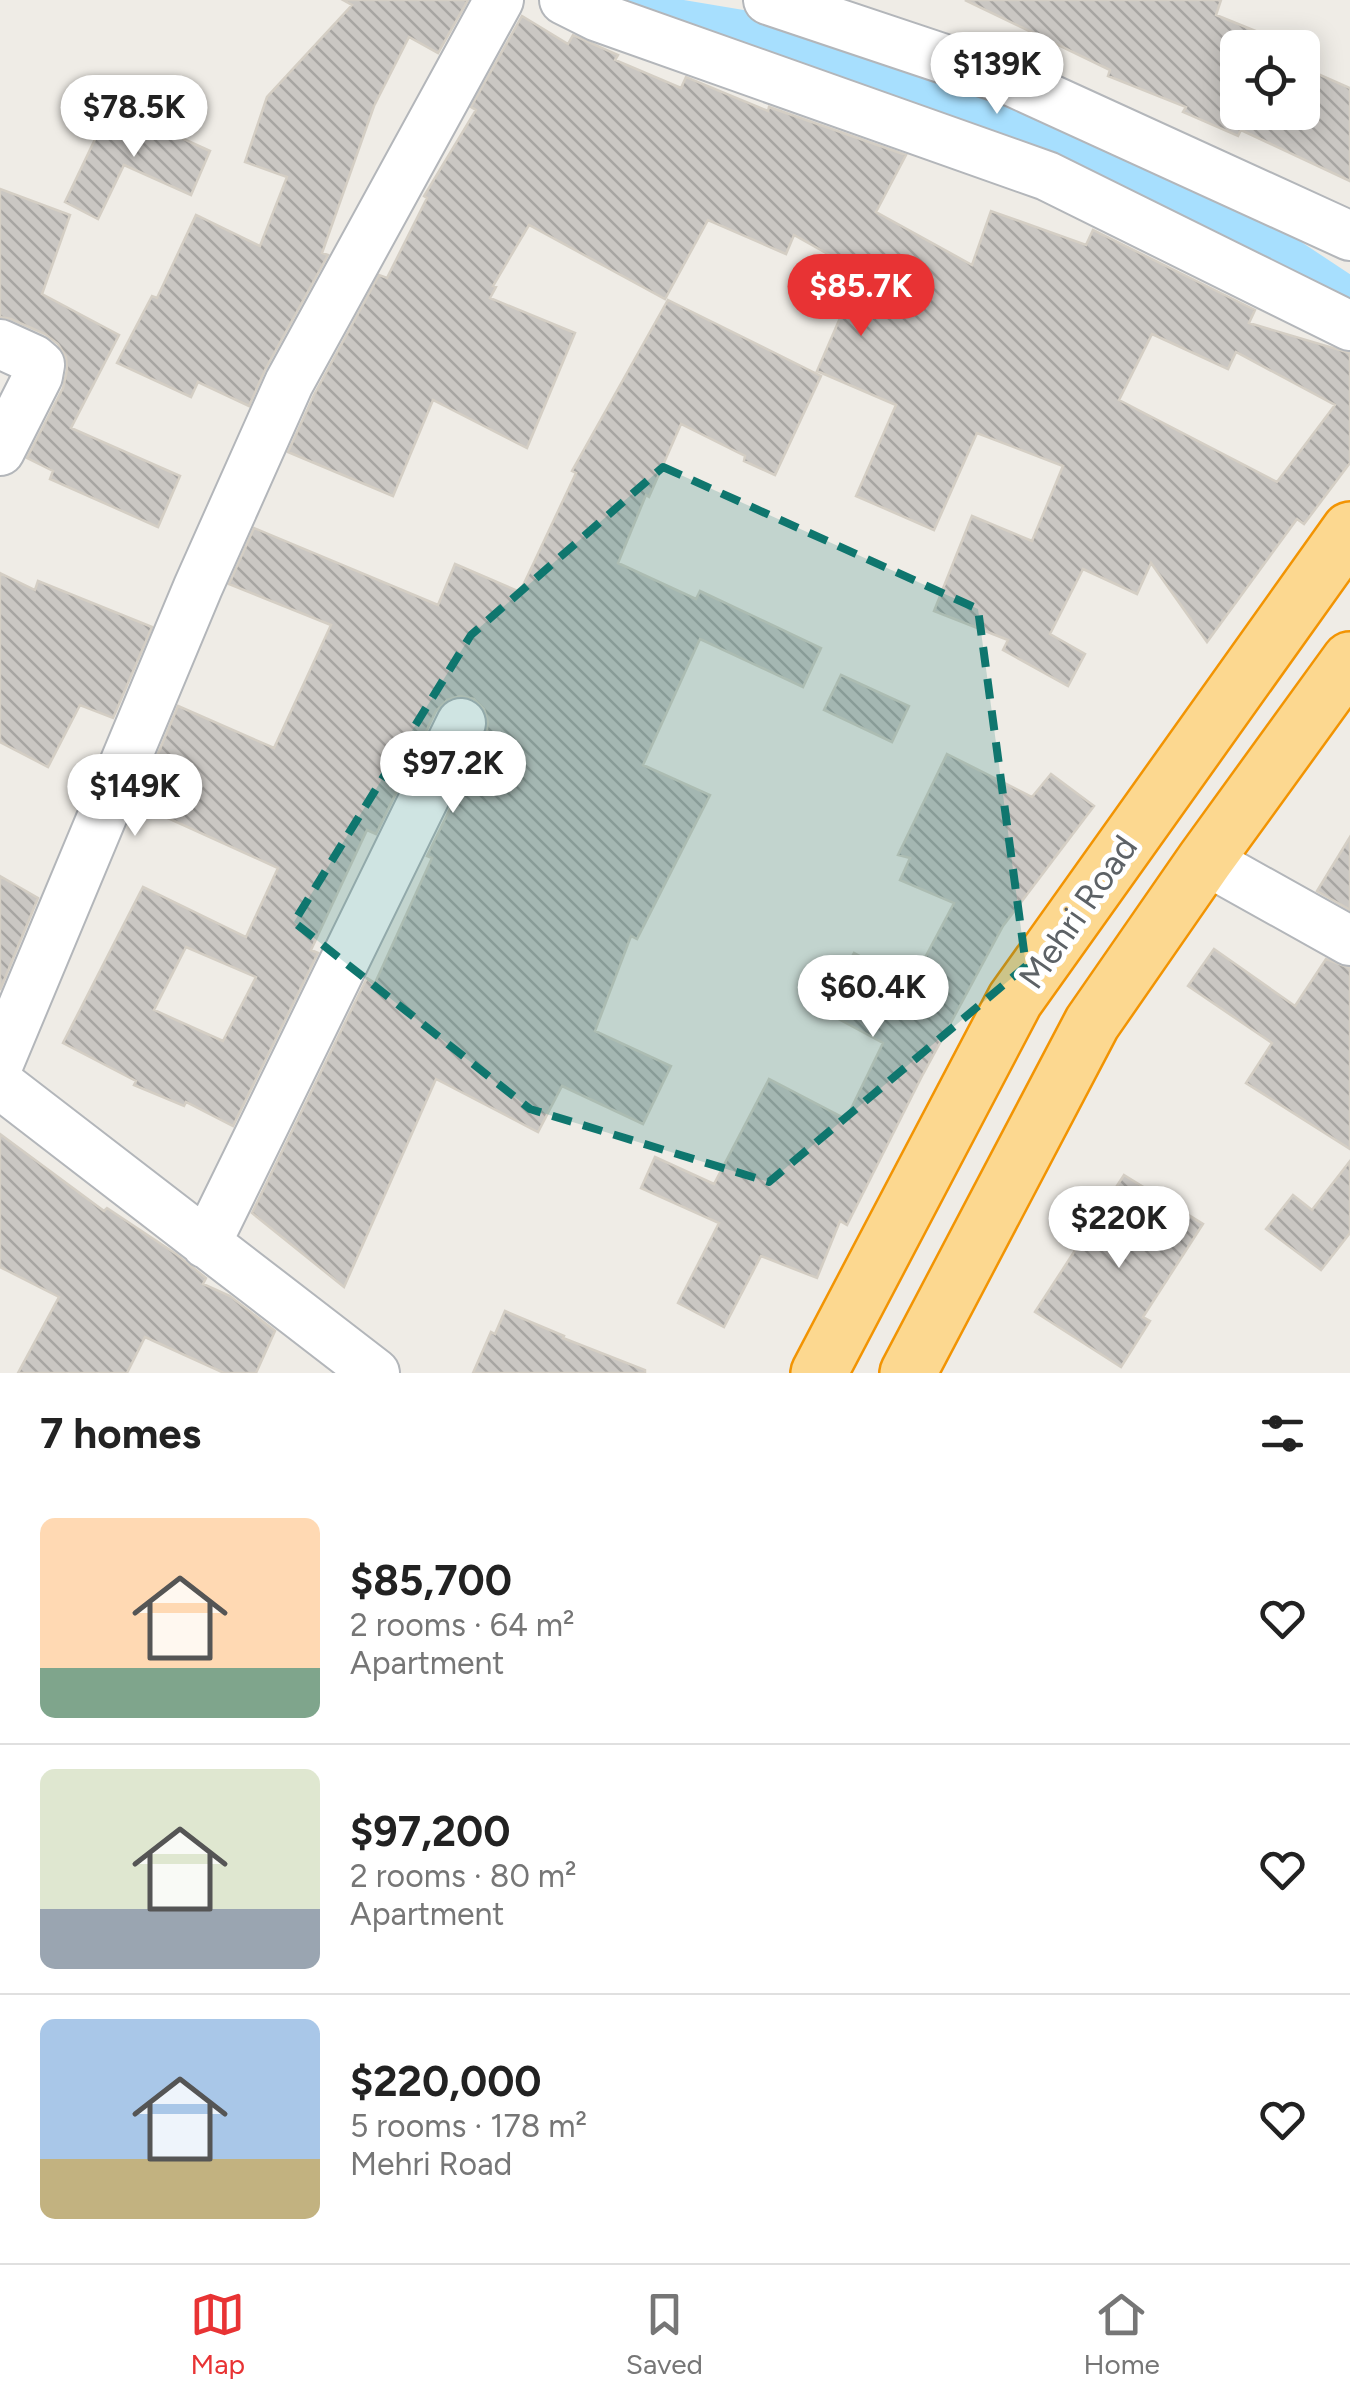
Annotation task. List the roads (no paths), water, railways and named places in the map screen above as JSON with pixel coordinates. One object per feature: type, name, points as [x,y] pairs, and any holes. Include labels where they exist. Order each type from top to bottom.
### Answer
[{"type":"highway","name":"Mehri Road","points":[[820,1373],[1015,1000],[1350,530]]},
{"type":"highway","points":[[908,1373],[1092,1023],[1350,660]]},
{"type":"street","points":[[0,1061],[198,587],[289,384],[499,0]]},
{"type":"street","points":[[768,0],[1013,82],[1350,236]]},
{"type":"street","points":[[591,6],[1047,176],[1350,326]]},
{"type":"street","points":[[0,344],[40,365],[0,450]]},
{"type":"street","points":[[206,1244],[461,722]]},
{"type":"street","points":[[1205,860],[1350,942]]},
{"type":"street","points":[[0,1084],[374,1373]]},
{"type":"waterway","points":[[625,0],[664,21],[753,36],[957,97],[1223,219],[1350,303]]}]
